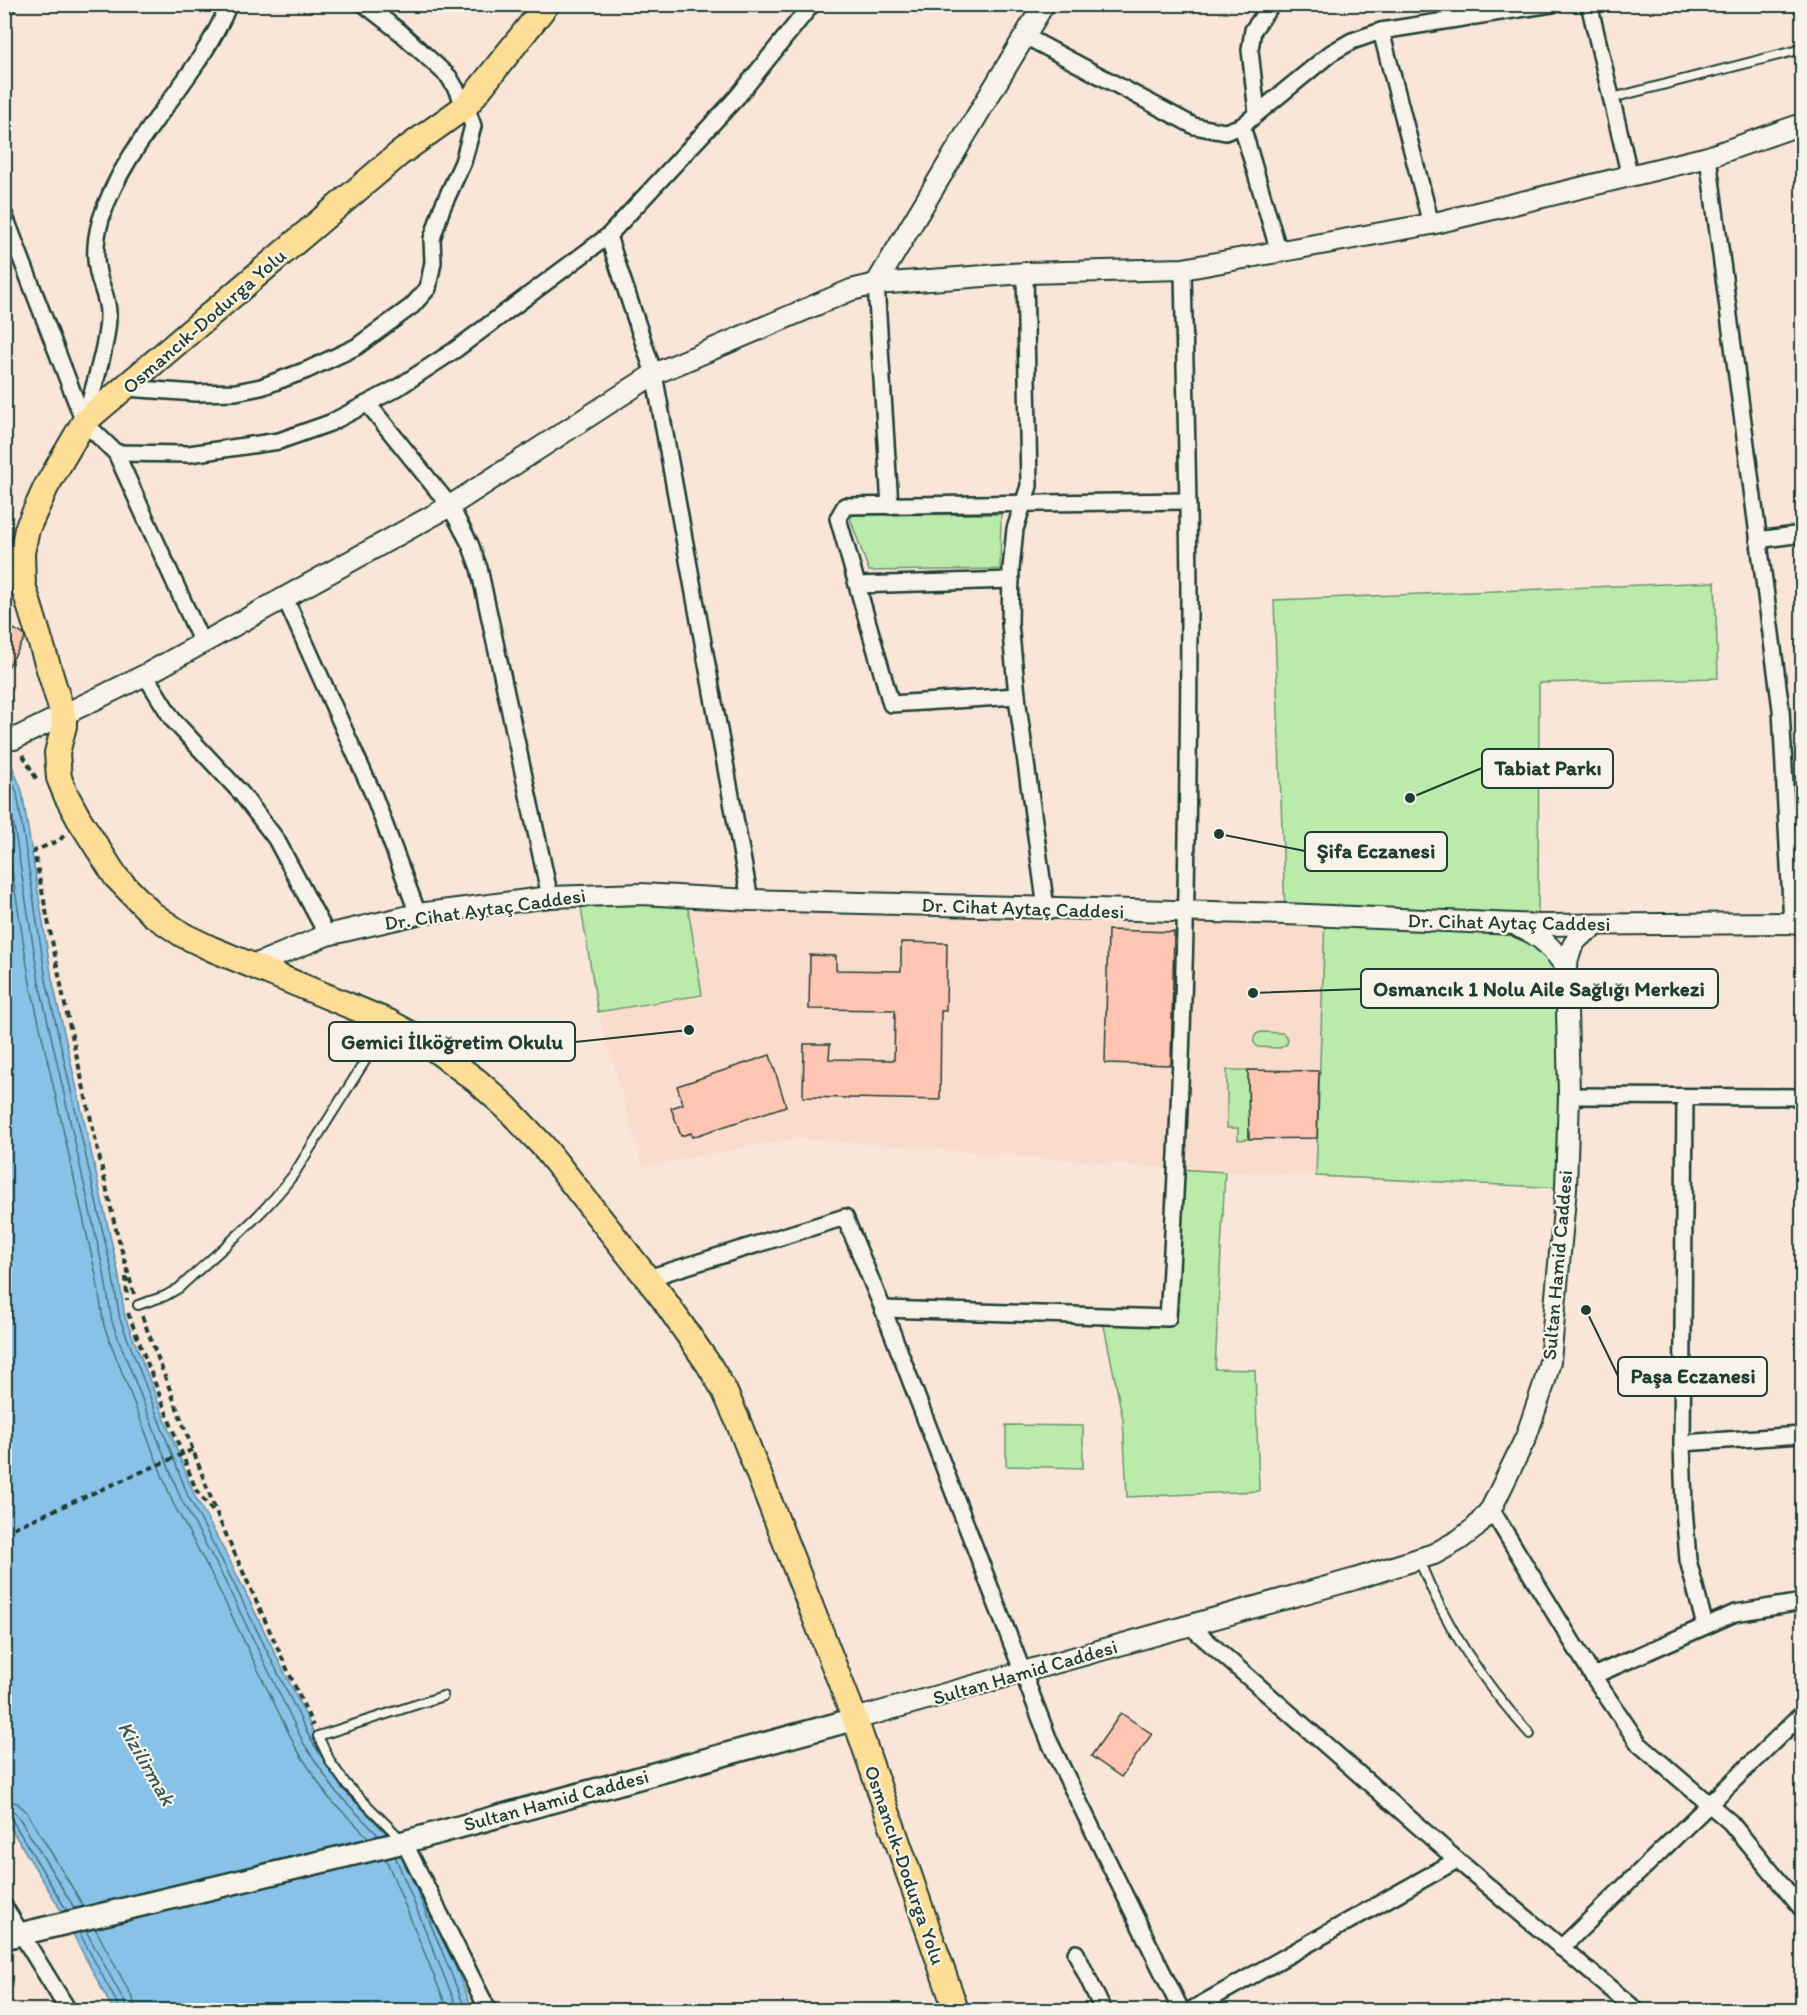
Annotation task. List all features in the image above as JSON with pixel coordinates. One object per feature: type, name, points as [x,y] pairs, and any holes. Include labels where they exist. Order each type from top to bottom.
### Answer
[{"type":"main road","name":"Osmancık-Dodurga Yolu","points":[[547,4],[466,106],[399,154],[84,422],[46,487],[27,529],[14,580],[63,714],[64,726],[57,753],[59,778],[79,819],[116,877],[138,902],[169,926],[196,942],[389,1022],[422,1040],[452,1061],[506,1107],[543,1146],[686,1329],[724,1390],[855,1719],[956,2010]]},
{"type":"main road","name":"Sultan Hamid Caddesi","points":[[13,1936],[404,1842],[855,1719]]},
{"type":"street","points":[[4,7],[8,4]]},
{"type":"street","points":[[84,422],[107,330],[106,299],[96,261],[100,221],[112,188],[129,158],[203,54],[229,4]]},
{"type":"street","points":[[126,388],[206,393],[236,392],[261,387],[308,370],[356,347],[412,306],[428,288],[434,262],[432,239],[442,208],[463,162],[473,126],[466,106],[449,77],[400,32],[364,4]]},
{"type":"street","points":[[116,453],[189,454],[279,441],[330,423],[397,388],[454,350],[608,236],[738,96],[812,4]]},
{"type":"street","points":[[890,506],[876,284],[1044,4]]},
{"type":"street","points":[[1257,113],[1250,50],[1253,30],[1272,4]]},
{"type":"street","points":[[1025,36],[1194,126],[1225,132],[1242,126],[1331,53],[1352,41],[1381,31],[1552,4]]},
{"type":"street","points":[[1589,4],[1630,177]]},
{"type":"street","points":[[1381,31],[1431,224]]},
{"type":"street","points":[[14,739],[145,675],[450,506],[654,374],[851,290],[876,284],[1025,273],[1183,268],[1279,252],[1431,224],[1630,177],[1708,157],[1803,124]]},
{"type":"street","points":[[1242,126],[1279,252]]},
{"type":"street","points":[[1708,157],[1781,709],[1798,923]]},
{"type":"street","points":[[4,214],[84,422],[116,453],[202,643]]},
{"type":"street","points":[[608,236],[654,374],[750,900]]},
{"type":"street","points":[[884,1309],[1168,1318],[1177,1169],[1186,912],[1189,610],[1183,268]]},
{"type":"street","points":[[1025,273],[1029,486],[1015,529],[1010,624],[1017,696],[1046,908]]},
{"type":"street","points":[[368,404],[450,506],[470,544],[486,592],[550,897]]},
{"type":"street","points":[[1017,696],[891,705],[838,518],[845,506],[1187,501]]},
{"type":"street","points":[[1758,540],[1803,534]]},
{"type":"street","points":[[857,585],[1011,580]]},
{"type":"street","points":[[285,598],[374,796],[418,914]]},
{"type":"street","points":[[145,675],[173,720],[242,793],[276,839],[327,934]]},
{"type":"street","name":"Dr. Cihat Aytaç Caddesi","points":[[254,965],[327,934],[418,914],[550,897],[641,894],[750,900],[1285,914],[1512,924],[1798,923]]},
{"type":"street","points":[[1512,924],[1537,934],[1566,967]]},
{"type":"street","name":"Sultan Hamid Caddesi","points":[[855,1719],[1419,1560],[1460,1540],[1476,1527],[1491,1509],[1526,1437],[1550,1361],[1566,1188],[1569,1096],[1566,967],[1574,942],[1598,924]]},
{"type":"street","points":[[1569,1096],[1803,1097]]},
{"type":"street","points":[[1685,1098],[1682,1443],[1684,1508],[1688,1560],[1705,1626]]},
{"type":"street","points":[[648,1278],[846,1217],[884,1309],[1050,1743],[1180,2010]]},
{"type":"street","points":[[1682,1443],[1803,1435]]},
{"type":"street","points":[[1491,1509],[1593,1676],[1639,1744],[1730,1822],[1803,1909]]},
{"type":"street","points":[[1593,1676],[1735,1613],[1803,1602]]},
{"type":"street","points":[[1190,1626],[1457,1860],[1636,2010]]},
{"type":"street","points":[[1561,1948],[1803,1714]]},
{"type":"street","points":[[404,1842],[488,2010]]},
{"type":"street","points":[[1191,2010],[1457,1860]]},
{"type":"street","points":[[4,1906],[13,1936],[68,2010]]},
{"type":"street","points":[[1076,1953],[1103,2010]]},
{"type":"lane","points":[[1612,98],[1803,49]]},
{"type":"lane","points":[[138,1305],[165,1296],[179,1288],[281,1191],[389,1022]]},
{"type":"lane","points":[[1419,1560],[1432,1591],[1464,1651],[1484,1680],[1530,1734]]},
{"type":"lane","points":[[404,1842],[346,1784],[331,1763],[318,1736],[443,1695]]},
{"type":"path","points":[[60,840],[34,851],[64,1005],[126,1270],[219,1519],[318,1736]]},
{"type":"path","points":[[126,1270],[129,1318],[196,1490],[219,1519]]},
{"type":"path","points":[[4,1532],[194,1449]]},
{"type":"shaded area","points":[[579,895],[1325,916],[1316,1176],[1177,1169],[796,1138],[643,1167],[598,1012]]},
{"type":"green space","points":[[1001,514],[1000,569],[869,571],[850,518],[854,515]]},
{"type":"green space","points":[[1715,582],[1718,678],[1539,683],[1538,925],[1566,967],[1566,1188],[1316,1176],[1325,916],[1285,914],[1274,600]]},
{"type":"green space","points":[[579,895],[686,896],[702,995],[598,1012]]},
{"type":"green space","points":[[1261,1032],[1283,1033],[1288,1039],[1287,1044],[1280,1048],[1258,1047],[1254,1043],[1254,1038]]},
{"type":"green space","points":[[1227,1070],[1248,1070],[1249,1139],[1238,1140],[1238,1128],[1227,1128]]},
{"type":"green space","points":[[1177,1169],[1225,1172],[1215,1369],[1255,1370],[1259,1491],[1127,1497],[1123,1419],[1102,1316],[1168,1318]]},
{"type":"green space","points":[[1006,1425],[1083,1426],[1083,1468],[1006,1466]]},
{"type":"water","name":"Kizilirmak","points":[[5,748],[22,791],[52,979],[118,1271],[125,1317],[194,1494],[231,1563],[316,1737],[331,1763],[404,1842],[473,2010],[113,2010],[55,1900],[5,1819]]},
{"type":"building","points":[[4,624],[23,634],[25,638],[4,674]]},
{"type":"building","points":[[1108,930],[1174,932],[1171,1065],[1105,1063]]},
{"type":"building","points":[[901,942],[947,943],[946,1011],[941,1011],[940,1100],[803,1097],[804,1044],[830,1044],[829,1059],[894,1060],[895,1010],[809,1009],[810,955],[836,956],[836,970],[901,971]]},
{"type":"building","points":[[770,1055],[786,1106],[692,1137],[691,1133],[681,1136],[671,1108],[683,1104],[677,1086]]},
{"type":"building","points":[[1248,1070],[1319,1071],[1317,1138],[1249,1139]]},
{"type":"building","points":[[1121,1713],[1152,1734],[1121,1777],[1091,1756]]},
{"type":"place","name":"Tabiat Parkı","points":[[1410,798]]},
{"type":"place","name":"Şifa Eczanesi","points":[[1219,834]]},
{"type":"place","name":"Osmancık 1 Nolu Aile Sağlığı Merkezi","points":[[1253,993]]},
{"type":"place","name":"Gemici İlköğretim Okulu","points":[[689,1030]]},
{"type":"place","name":"Paşa Eczanesi","points":[[1586,1310]]}]
